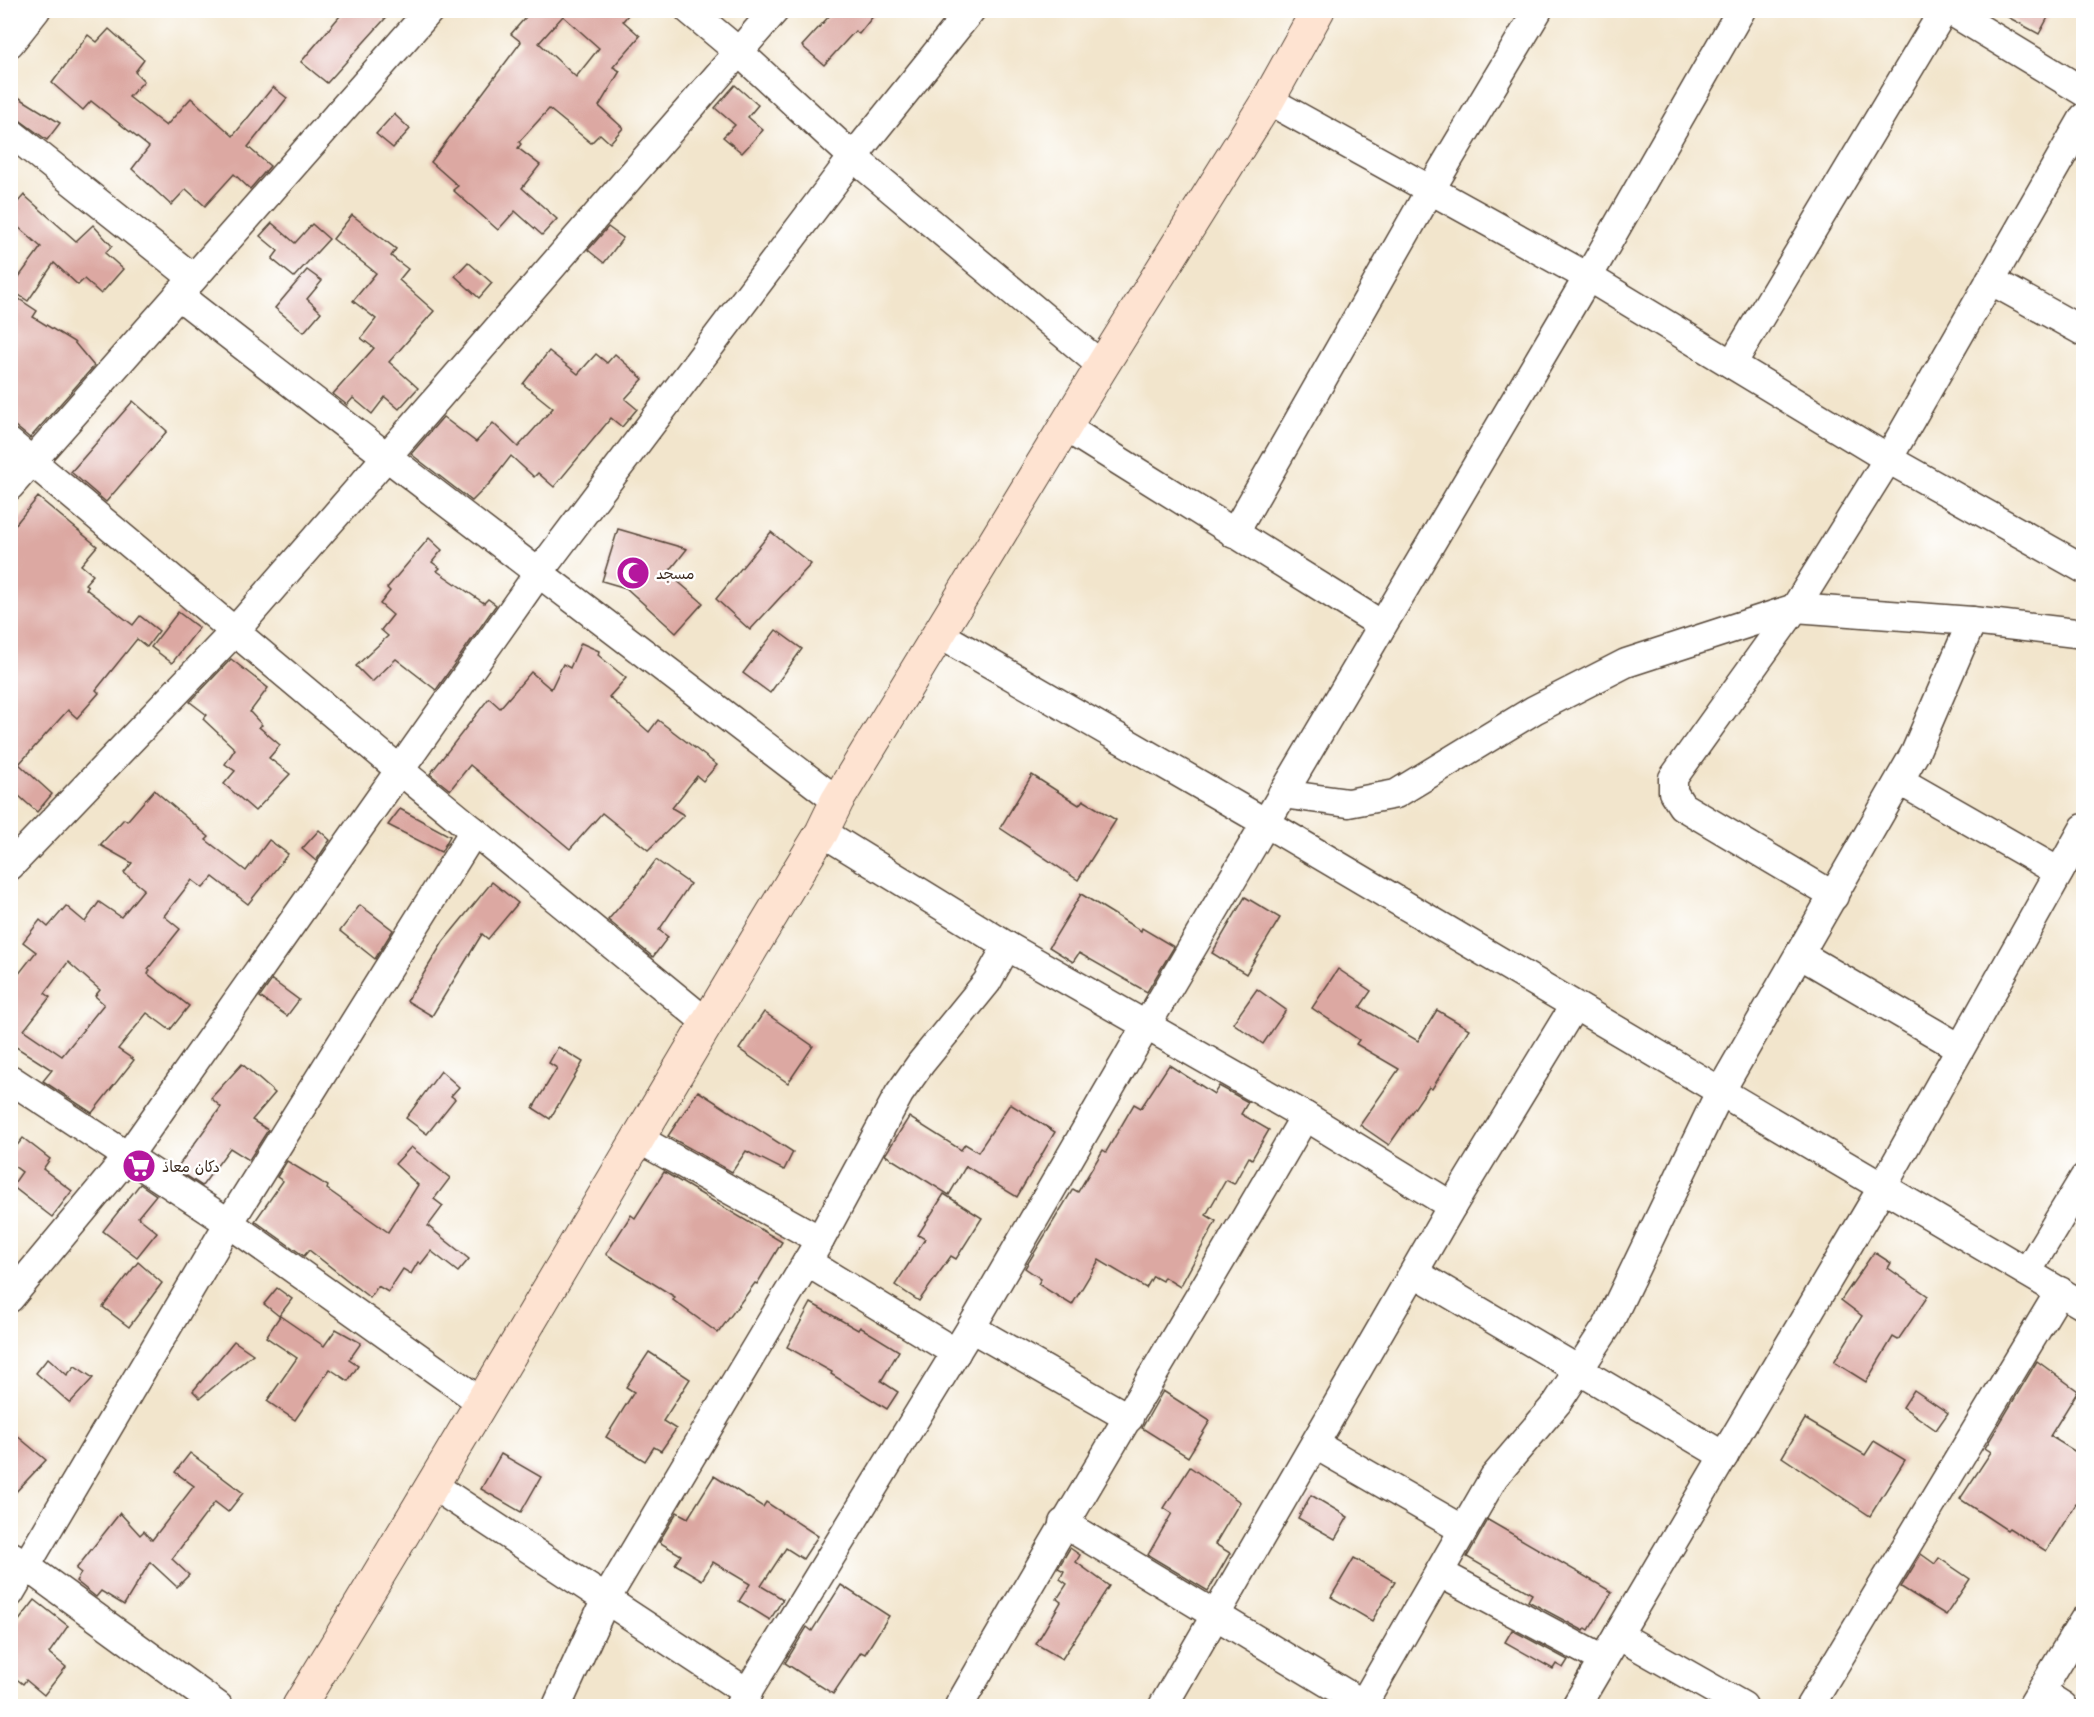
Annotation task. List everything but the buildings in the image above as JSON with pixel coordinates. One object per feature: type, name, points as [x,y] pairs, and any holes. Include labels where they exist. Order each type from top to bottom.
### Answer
[{"type":"street","points":[[10,43],[36,10]]},
{"type":"street","points":[[10,486],[430,10]]},
{"type":"street","points":[[689,10],[739,52],[853,157],[1102,366]]},
{"type":"street","points":[[10,866],[235,631],[775,10]]},
{"type":"street","points":[[10,1298],[128,1155],[540,571],[853,157],[971,10]]},
{"type":"street","points":[[299,1707],[434,1486],[637,1138],[822,832],[837,801],[1102,366],[1268,100],[1318,10]]},
{"type":"street","points":[[1234,534],[1430,192],[1538,10]]},
{"type":"street","points":[[434,1486],[606,1599],[743,1700],[971,1328],[1282,794],[1588,278],[1741,10]]},
{"type":"street","points":[[1732,364],[1944,10]]},
{"type":"street","points":[[1949,10],[2084,92]]},
{"type":"street","points":[[1268,100],[1588,278],[1887,459],[2084,569]]},
{"type":"street","points":[[1834,896],[1683,806],[1672,792],[1673,778],[1795,608],[1887,459],[2084,117]]},
{"type":"street","points":[[10,132],[186,287],[386,458],[540,571],[837,801]]},
{"type":"street","points":[[1990,280],[2084,332]]},
{"type":"street","points":[[1065,427],[1382,625]]},
{"type":"street","points":[[10,443],[401,771],[706,1022]]},
{"type":"street","points":[[1282,794],[1348,803],[1396,794],[1534,710],[1626,663],[1795,608],[1972,621],[2051,632],[2084,634]]},
{"type":"street","points":[[1063,1523],[1363,1705],[1440,1573],[1462,1529],[1500,1469],[1557,1403],[1581,1370],[1624,1294],[1720,1092],[1900,782],[1972,621]]},
{"type":"street","points":[[2051,632],[2084,655]]},
{"type":"street","points":[[939,634],[1266,823],[2072,1298],[1810,1707]]},
{"type":"street","points":[[1900,782],[2059,872]]},
{"type":"street","points":[[1576,1707],[1882,1188],[2084,828]]},
{"type":"street","points":[[10,1593],[18,1561],[474,831]]},
{"type":"street","points":[[822,832],[1007,946],[1305,1116],[1452,1206]]},
{"type":"street","points":[[556,1707],[606,1599],[813,1251],[899,1094],[921,1063],[987,982],[1007,946]]},
{"type":"street","points":[[1801,955],[1960,1048]]},
{"type":"street","points":[[1163,1707],[1218,1616],[1452,1206],[1574,1006]]},
{"type":"street","points":[[10,1079],[229,1223],[481,1402]]},
{"type":"street","points":[[959,1707],[1063,1523],[1129,1418],[1305,1116]]},
{"type":"street","points":[[637,1138],[813,1251],[956,1353]]},
{"type":"street","points":[[2027,1272],[2084,1178]]},
{"type":"street","points":[[1415,1273],[1724,1455]]},
{"type":"street","points":[[971,1328],[1129,1418]]},
{"type":"street","points":[[1316,1445],[1462,1529]]},
{"type":"street","points":[[18,1561],[218,1707]]},
{"type":"street","points":[[1440,1573],[1603,1660]]},
{"type":"street","points":[[2045,1702],[2084,1620]]},
{"type":"street","points":[[1618,1635],[1743,1707]]},
{"type":"place","name":"مسجد","points":[[633,573]]},
{"type":"place","name":"دكان معاذ","points":[[139,1166]]}]
